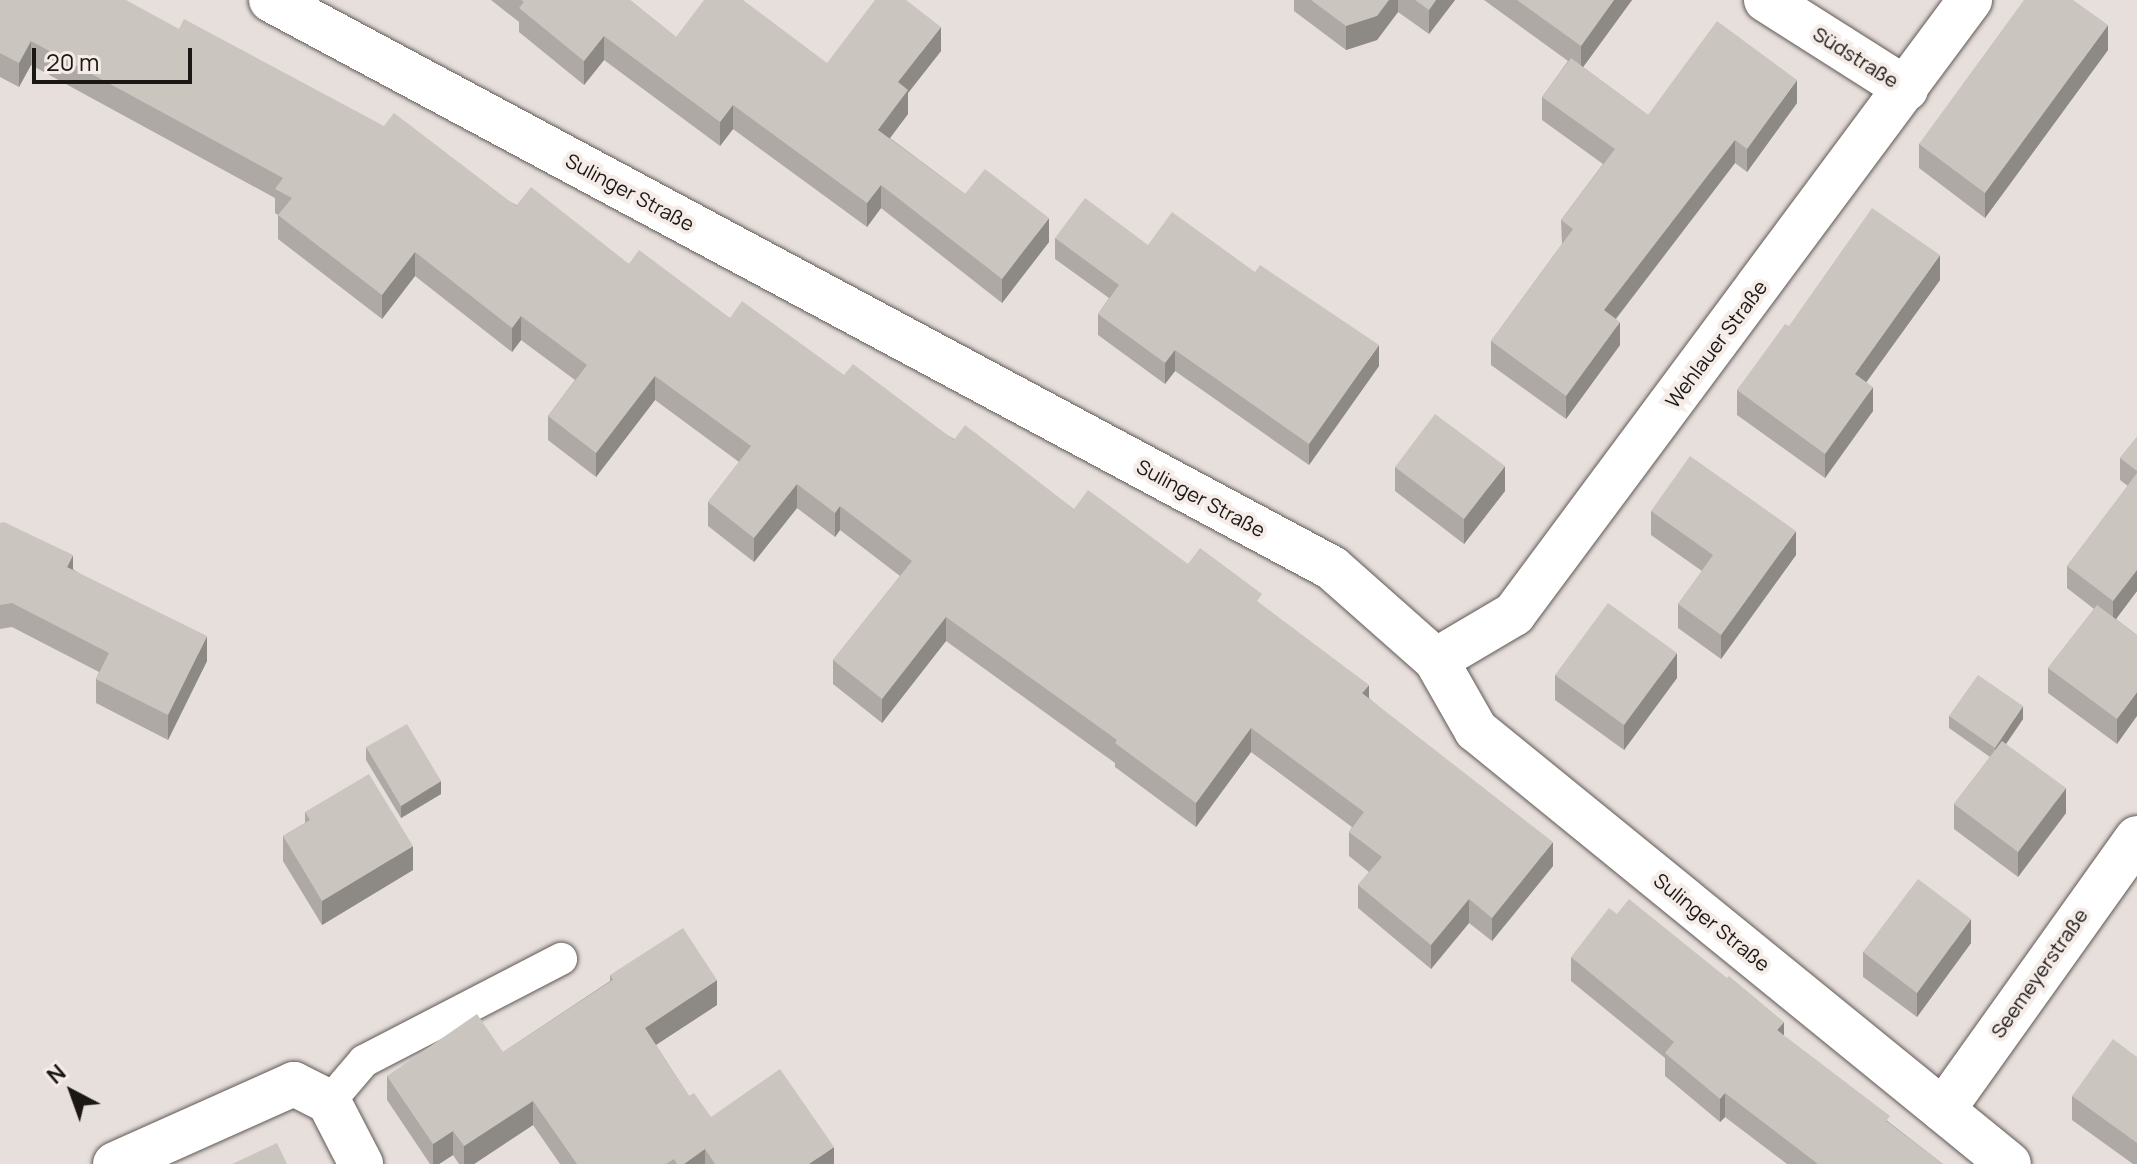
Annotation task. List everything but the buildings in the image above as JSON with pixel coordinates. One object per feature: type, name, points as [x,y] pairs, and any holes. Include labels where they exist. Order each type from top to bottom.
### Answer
[{"type":"street","name":"Südstraße","points":[[1766,0],[1906,89]]},
{"type":"street","name":"Wehlauer Straße","points":[[1436,660],[1514,614],[1970,0]]},
{"type":"street","name":"Sulinger Straße","points":[[289,4],[1332,568],[1436,660],[1476,730],[2009,1164]]},
{"type":"street","name":"Seemeyerstraße","points":[[1943,1110],[2137,838]]},
{"type":"street","points":[[115,1164],[294,1084],[329,1102],[361,1164]]},
{"type":"lane","points":[[329,1102],[364,1061],[561,959]]}]
